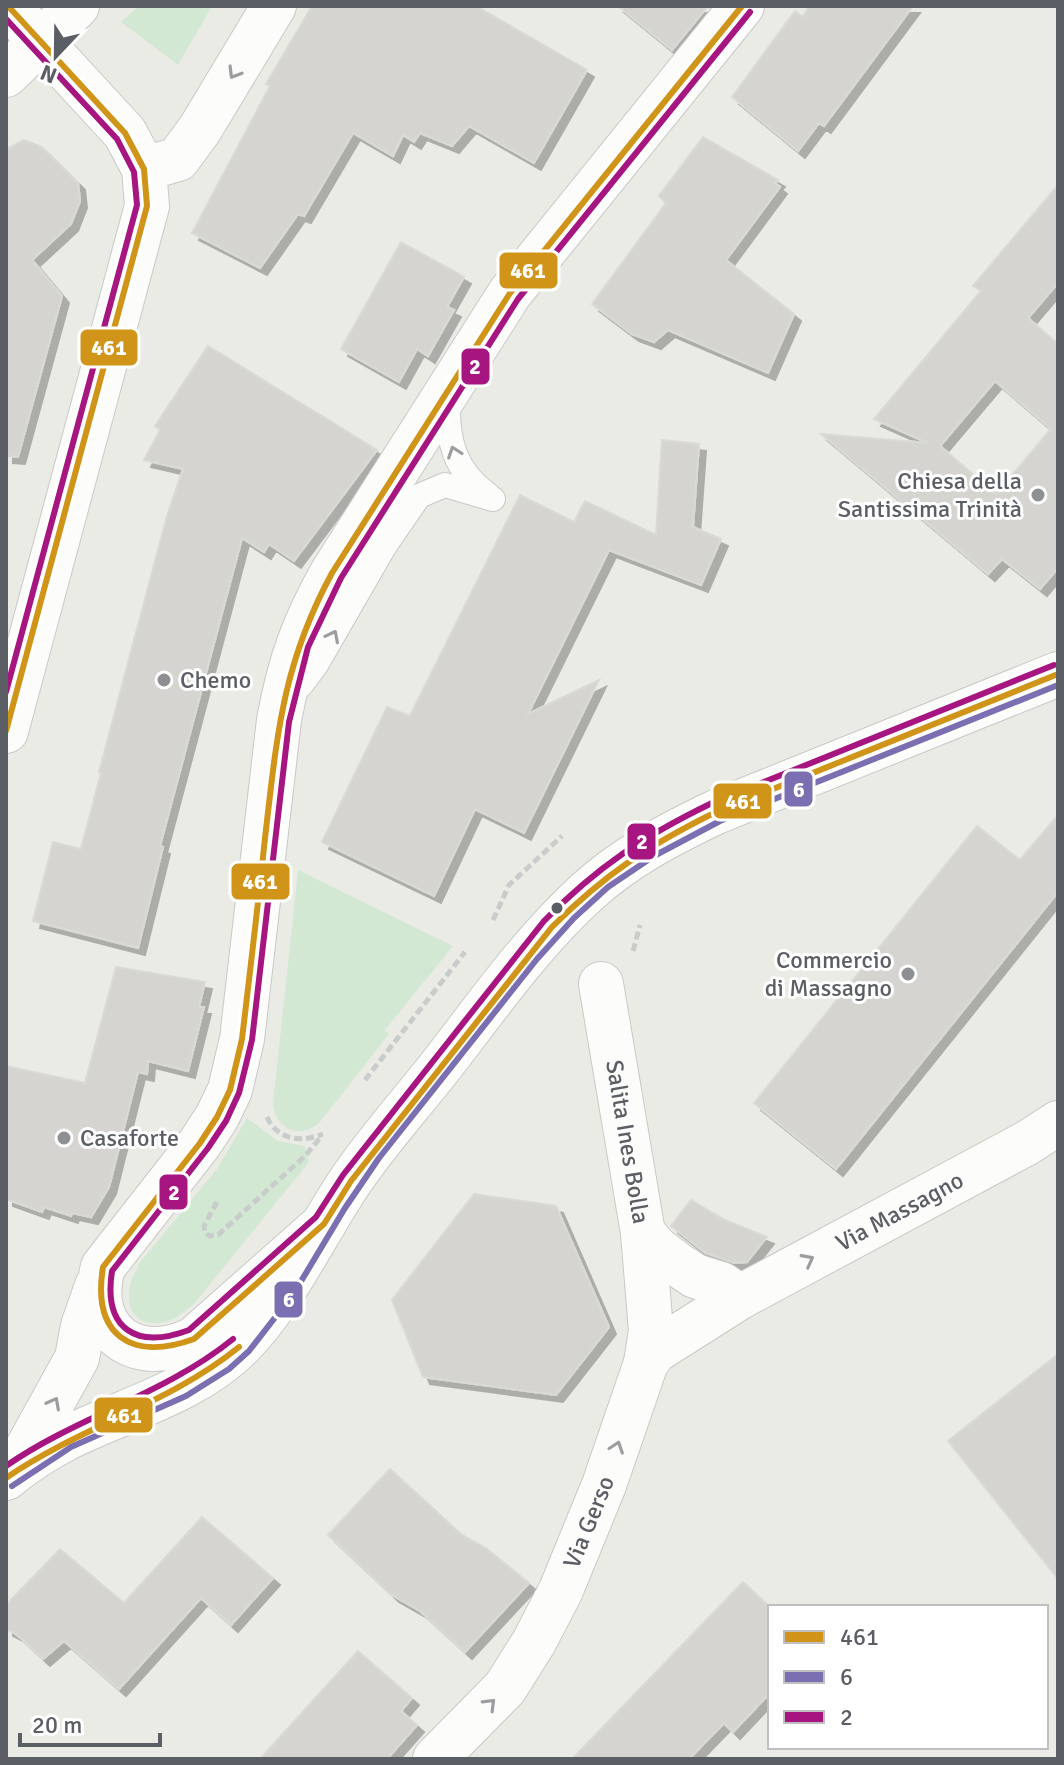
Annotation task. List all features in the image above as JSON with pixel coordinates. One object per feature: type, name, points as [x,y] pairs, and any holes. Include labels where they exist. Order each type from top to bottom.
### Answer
[{"type":"main road","points":[[8,6],[125,133],[146,188]]},
{"type":"main road","points":[[6,75],[77,6]]},
{"type":"main road","points":[[6,731],[146,188],[178,159],[200,129],[274,6]]},
{"type":"main road","points":[[11,1474],[77,1358],[83,1326],[103,1267],[200,1143],[230,1090],[242,1039],[284,694],[297,643],[310,614],[332,573],[510,293],[742,6]]},
{"type":"main road","points":[[11,1474],[64,1439],[194,1382],[220,1365],[244,1342],[266,1315],[351,1181],[513,973],[588,891],[625,862],[665,837],[716,812],[1058,674]]},
{"type":"main road","name":"Salita Ines Bolla","points":[[601,984],[643,1233],[656,1248],[695,1276],[721,1284],[740,1297]]},
{"type":"main road","name":"Via Massagno","points":[[740,1297],[1027,1143],[1058,1123]]},
{"type":"main road","points":[[97,1286],[99,1305],[107,1323],[120,1337],[146,1349],[175,1348],[194,1339],[324,1224]]},
{"type":"main road","name":"Via Gerso","points":[[435,1759],[505,1688],[534,1642],[561,1590],[604,1485],[646,1363],[651,1331],[643,1233]]},
{"type":"main road","points":[[646,1363],[655,1351],[740,1297]]},
{"type":"lane","points":[[284,694],[301,685],[316,665],[384,547],[419,496],[445,485],[493,499],[467,477],[453,452],[448,432],[448,391]]},
{"type":"path","points":[[484,931],[509,885],[562,836]]},
{"type":"path","points":[[362,1084],[466,951]]},
{"type":"path","points":[[220,1195],[204,1226],[205,1233],[210,1236],[218,1235],[305,1156],[324,1134],[307,1140],[296,1139],[281,1134],[271,1125],[265,1108],[261,1117]]},
{"type":"green space","points":[[139,6],[212,6],[178,65],[121,22]]},
{"type":"green space","points":[[298,870],[453,946],[385,1030],[389,1034],[320,1122],[297,1131],[284,1126],[273,1104]]},
{"type":"green space","points":[[247,1118],[278,1141],[305,1146],[309,1162],[194,1304],[166,1322],[149,1323],[140,1319],[130,1306],[129,1297],[137,1266],[217,1169]]},
{"type":"building","points":[[312,6],[476,6],[587,70],[534,163],[469,126],[452,146],[420,133],[414,142],[403,135],[393,156],[353,133],[304,216],[298,214],[260,268],[192,233],[270,86],[266,84]]},
{"type":"building","points":[[618,6],[708,6],[672,50]]},
{"type":"building","points":[[809,6],[913,6],[824,126],[819,123],[798,151],[732,97],[795,11],[803,17]]},
{"type":"building","points":[[703,137],[778,180],[775,183],[780,187],[726,260],[794,314],[768,373],[668,330],[654,342],[632,334],[592,304],[666,203],[659,196]]},
{"type":"building","points":[[24,140],[42,147],[78,183],[80,201],[71,224],[32,260],[62,296],[18,457],[6,456],[6,149]]},
{"type":"building","points":[[1058,185],[1058,283],[1028,318],[1058,344],[1058,568],[1040,589],[1002,559],[988,574],[821,434],[928,443],[874,419],[981,291],[973,286]],"holes":[[[995,381],[1051,429],[996,494],[940,446]]]},
{"type":"building","points":[[401,242],[464,277],[447,307],[454,310],[428,356],[417,349],[399,382],[341,349]]},
{"type":"building","points":[[208,346],[377,450],[294,561],[269,544],[264,552],[242,538],[160,846],[163,847],[138,948],[33,921],[53,842],[81,849],[167,516],[183,469],[144,460],[160,430],[155,426]]},
{"type":"building","points":[[662,440],[699,444],[693,527],[721,539],[701,585],[609,550],[528,714],[599,680],[524,833],[475,809],[434,896],[322,842],[387,707],[410,716],[520,495],[574,522],[585,501],[656,535]]},
{"type":"building","points":[[1058,815],[1058,892],[836,1169],[754,1103],[977,826],[1020,860]]},
{"type":"building","points":[[116,967],[205,982],[199,1007],[204,1007],[188,1071],[148,1061],[147,1074],[138,1072],[109,1187],[91,1217],[72,1213],[71,1216],[44,1207],[42,1212],[6,1199],[6,1066],[85,1083]]},
{"type":"building","points":[[474,1194],[556,1206],[609,1327],[556,1395],[423,1377],[392,1300]]},
{"type":"building","points":[[691,1200],[725,1220],[767,1237],[747,1262],[735,1263],[706,1253],[671,1226]]},
{"type":"building","points":[[1058,1354],[1058,1579],[948,1441]]},
{"type":"building","points":[[390,1469],[461,1534],[487,1549],[529,1583],[465,1652],[420,1611],[392,1595],[328,1535]]},
{"type":"building","points":[[202,1517],[273,1578],[231,1625],[201,1598],[119,1689],[64,1641],[43,1659],[16,1634],[6,1629],[6,1605],[60,1549],[124,1603]]},
{"type":"building","points":[[743,1582],[768,1605],[768,1695],[733,1732],[724,1723],[689,1759],[572,1759]]},
{"type":"building","points":[[358,1651],[412,1698],[401,1711],[417,1725],[387,1759],[260,1759]]},
{"type":"transit line","name":"461","points":[[6,731],[147,206],[144,169],[125,133],[8,6]]},
{"type":"transit line","name":"461","points":[[742,6],[510,293],[332,573],[315,607],[292,670],[278,734],[242,1039],[230,1090],[200,1143],[103,1267],[101,1291],[110,1326],[121,1337],[152,1347],[194,1339],[324,1224],[351,1181],[552,927],[629,862],[716,812],[1058,674]]},
{"type":"transit line","name":"2","points":[[750,12],[518,299],[341,578],[308,647],[289,722],[252,1040],[239,1093],[226,1121],[208,1148],[112,1271],[113,1308],[118,1320],[127,1330],[153,1337],[189,1330],[316,1217],[343,1175],[544,921],[583,884],[623,854],[712,803],[1054,665]]},
{"type":"transit line","name":"2","points":[[6,19],[117,139],[134,172],[137,205],[6,692]]},
{"type":"transit line","name":"6","points":[[12,1486],[71,1447],[186,1396],[229,1369],[249,1351],[294,1293],[379,1158],[537,959],[574,918],[608,887],[654,856],[720,821],[1058,685]]},
{"type":"transit line","name":"2","points":[[6,1466],[62,1433],[179,1375],[233,1339]]},
{"type":"transit line","name":"461","points":[[6,1478],[64,1444],[183,1384],[239,1347]]},
{"type":"place","name":"Chiesa della Santissima Trinità","points":[[1038,495]]},
{"type":"place","name":"Chemo","points":[[164,680]]},
{"type":"place","name":"Commercio di Massagno","points":[[908,974]]},
{"type":"place","name":"Casaforte","points":[[64,1138]]}]
